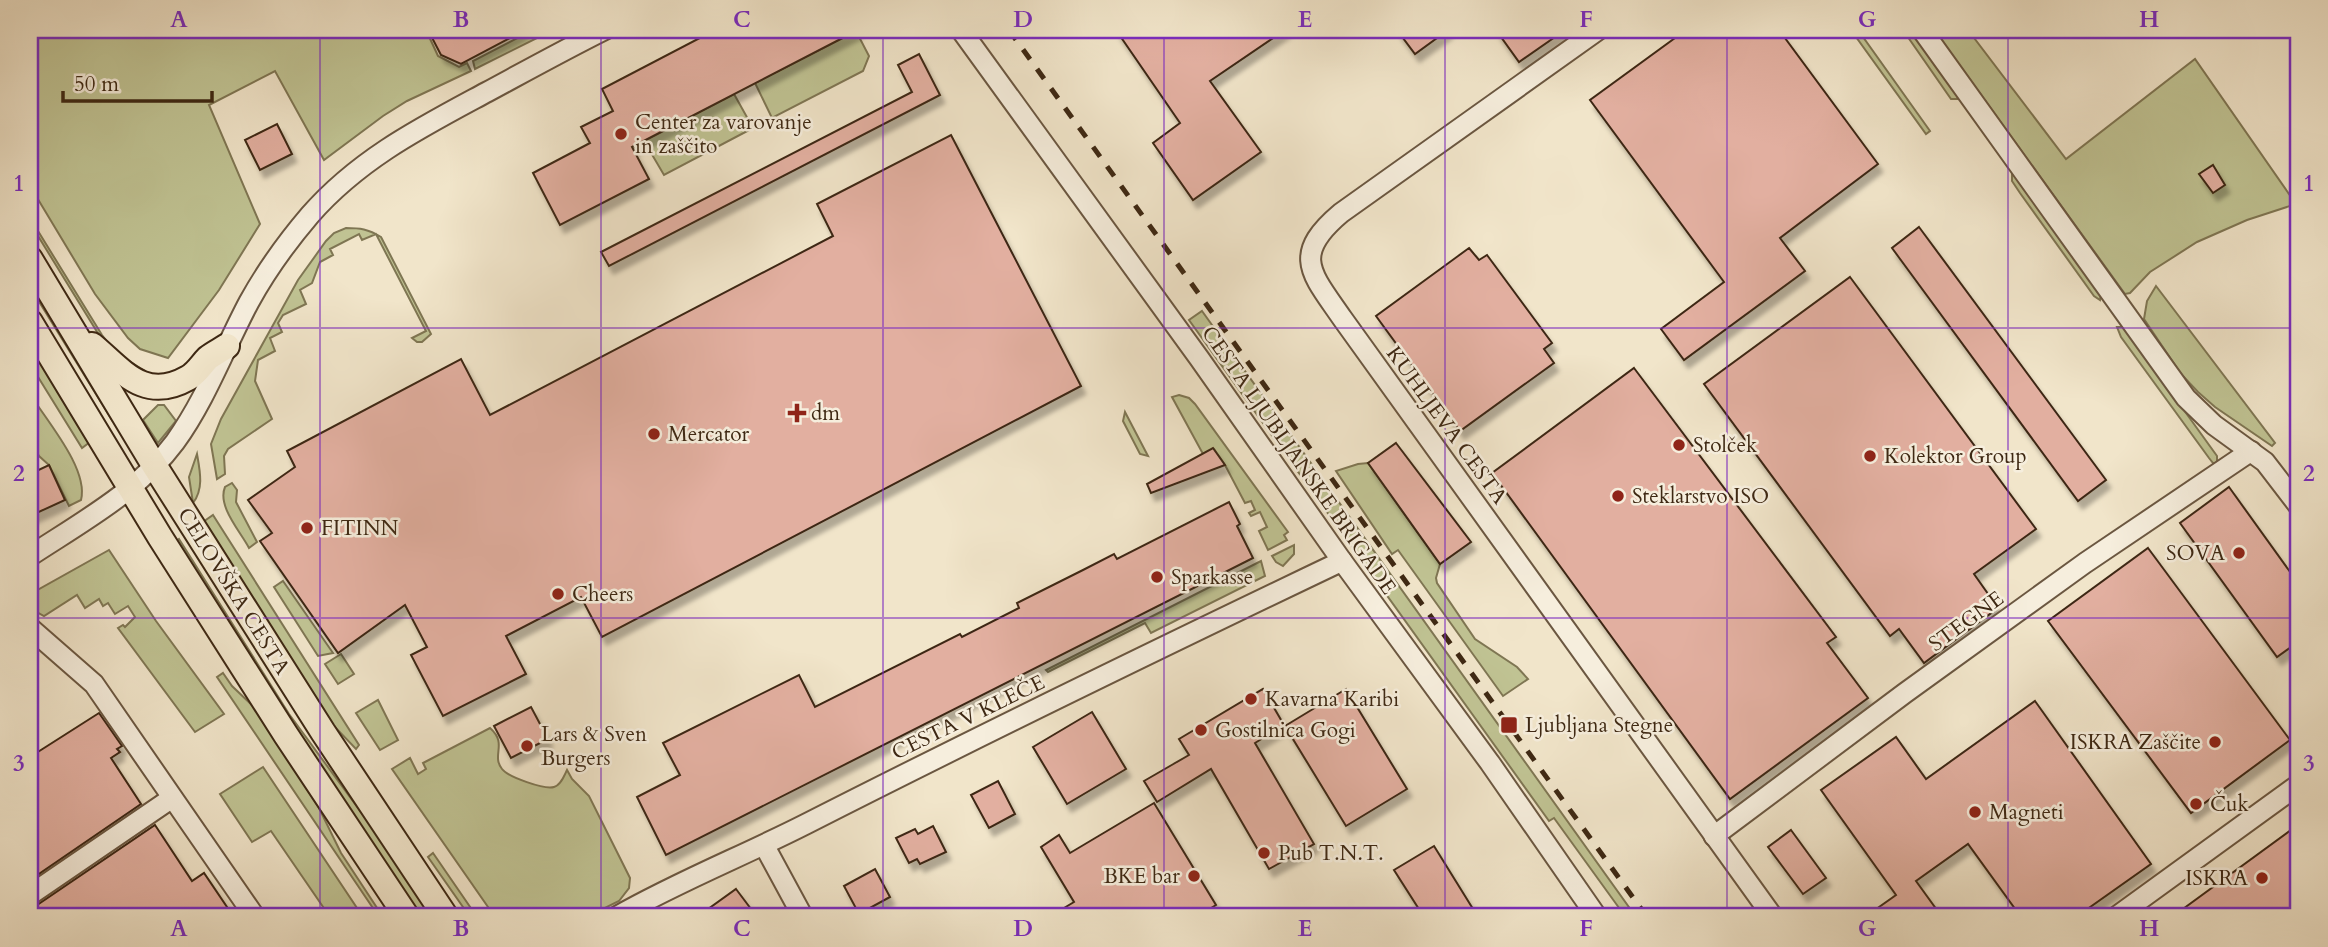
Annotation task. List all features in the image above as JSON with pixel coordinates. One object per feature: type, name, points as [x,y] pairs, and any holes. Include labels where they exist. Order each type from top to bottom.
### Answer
[{"type":"main road","name":"CELOVŠKA CESTA","points":[[30,259],[154,465],[341,761],[446,917]]},
{"type":"main road","name":"CELOVŠKA CESTA","points":[[30,322],[160,537],[308,770],[407,917]]},
{"type":"main road","points":[[73,329],[134,382],[149,386],[176,383],[188,378],[208,358],[227,346]]},
{"type":"street","points":[[30,556],[100,511],[154,465],[173,444],[198,407],[274,259],[311,214],[355,173],[398,139],[604,30]]},
{"type":"street","name":"CESTA LJUBLJANSKE BRIGADE","points":[[961,30],[1490,763],[1597,917]]},
{"type":"street","name":"KUHLJEVA CESTA","points":[[1598,30],[1321,229],[1312,245],[1310,262],[1314,278],[1342,318],[1773,917]]},
{"type":"street","points":[[1922,30],[2186,398],[2200,413],[2273,471],[2298,505]]},
{"type":"street","name":"STEGNE","points":[[1714,836],[1905,692],[2074,571],[2251,452]]},
{"type":"street","name":"CESTA V KLEČE","points":[[616,917],[658,893],[764,845],[1121,666],[1342,561]]},
{"type":"street","points":[[30,628],[94,684],[255,917]]},
{"type":"street","points":[[2116,917],[2298,785]]},
{"type":"street","points":[[30,895],[172,798]]},
{"type":"street","points":[[764,845],[803,917]]},
{"type":"green space","points":[[30,30],[426,30],[438,56],[459,67],[467,63],[471,71],[407,101],[324,160],[275,71],[209,105],[260,224],[219,290],[168,358],[140,349],[128,338],[95,294],[30,186]]},
{"type":"green space","points":[[533,30],[553,30],[475,69],[473,61]]},
{"type":"green space","points":[[1851,30],[1858,30],[1930,131],[1926,134]]},
{"type":"green space","points":[[1903,30],[1911,30],[1958,99],[1951,99]]},
{"type":"green space","points":[[1934,30],[1968,30],[2066,159],[2195,59],[2296,204],[2247,220],[2197,242],[2150,272],[2130,293],[2125,294]]},
{"type":"green space","points":[[856,31],[869,56],[863,71],[772,118],[755,83]]},
{"type":"green space","points":[[734,94],[753,128],[664,175],[644,141]]},
{"type":"green space","points":[[2012,174],[2101,294],[2100,300],[2094,296],[2020,193],[2012,181]]},
{"type":"green space","points":[[30,218],[102,335],[116,353],[145,371],[145,376],[107,348],[30,223]]},
{"type":"green space","points":[[346,228],[376,234],[362,240],[359,234],[330,249],[333,255],[320,262],[312,283],[300,290],[306,304],[283,315],[278,323],[282,332],[270,338],[275,351],[258,360],[255,381],[272,419],[228,449],[224,456],[225,474],[217,479],[211,444],[221,419],[298,280],[326,241],[334,233]]},
{"type":"green space","points":[[376,234],[381,237],[431,334],[422,342],[412,338],[426,331]]},
{"type":"green space","points":[[30,279],[115,418],[112,420],[30,287]]},
{"type":"green space","points":[[2156,286],[2275,443],[2272,446],[2215,407],[2181,374],[2144,319],[2147,301]]},
{"type":"green space","points":[[1202,311],[1636,917],[1626,917],[1554,818],[1549,821],[1189,320]]},
{"type":"green space","points":[[2117,327],[2124,327],[2217,456],[2217,463],[2213,463],[2209,458],[2121,337]]},
{"type":"green space","points":[[30,343],[90,442],[82,448],[30,364]]},
{"type":"green space","points":[[30,394],[64,445],[79,474],[81,500],[69,506],[49,465],[39,456],[30,440]]},
{"type":"green space","points":[[1179,395],[1189,398],[1195,404],[1288,532],[1284,535],[1287,540],[1268,550],[1259,531],[1267,527],[1260,512],[1251,516],[1249,513],[1255,510],[1251,501],[1245,503],[1214,449],[1203,454],[1172,397]]},
{"type":"green space","points":[[158,405],[164,405],[176,421],[158,443],[143,420]]},
{"type":"green space","points":[[1125,412],[1148,456],[1140,454],[1123,421]]},
{"type":"green space","points":[[197,454],[200,486],[193,503],[189,477]]},
{"type":"green space","points":[[1368,463],[1440,564],[1437,583],[1475,639],[1517,667],[1528,679],[1503,696],[1398,550],[1392,554],[1336,471]]},
{"type":"green space","points":[[232,483],[237,490],[236,502],[257,542],[249,548],[224,502],[225,487]]},
{"type":"green space","points":[[213,515],[359,745],[356,749],[331,723],[203,522]]},
{"type":"green space","points":[[179,539],[289,714],[434,917],[419,917],[176,541]]},
{"type":"green space","points":[[1294,545],[1294,554],[1283,566],[1276,562],[1272,556]]},
{"type":"green space","points":[[109,550],[156,621],[224,714],[195,732],[118,628],[123,625],[125,627],[135,617],[128,606],[115,614],[108,603],[103,606],[99,599],[85,608],[77,595],[44,616],[35,611],[30,601],[34,592]]},
{"type":"green space","points":[[1261,561],[1265,576],[1151,633],[1145,623],[1048,672],[1046,670]]},
{"type":"green space","points":[[283,581],[333,653],[318,656],[274,587]]},
{"type":"green space","points":[[341,654],[354,674],[338,684],[325,664]]},
{"type":"green space","points":[[223,673],[232,686],[255,708],[319,808],[341,853],[383,917],[379,917],[217,677]]},
{"type":"green space","points":[[378,700],[398,740],[380,750],[356,713]]},
{"type":"green space","points":[[490,728],[498,739],[499,764],[511,776],[543,787],[554,787],[559,784],[567,770],[589,796],[630,878],[629,888],[619,901],[587,917],[495,917],[392,769],[410,758],[418,774],[426,769],[423,763]]},
{"type":"green space","points":[[263,767],[363,917],[330,917],[271,831],[252,842],[220,794]]},
{"type":"green space","points":[[433,853],[477,917],[470,917],[428,857]]},
{"type":"building","points":[[428,30],[525,30],[461,64],[441,55]]},
{"type":"building","name":"Center za varovanje in zaščito","points":[[715,30],[858,30],[632,147],[649,179],[560,225],[533,173],[590,143],[581,127],[613,111],[602,89]]},
{"type":"building","points":[[1116,30],[1285,30],[1210,81],[1261,152],[1193,200],[1153,143],[1180,123]]},
{"type":"building","points":[[1397,30],[1448,30],[1415,54]]},
{"type":"building","points":[[1496,30],[1565,30],[1519,62]]},
{"type":"building","points":[[1686,30],[1779,30],[1878,164],[1780,238],[1805,271],[1684,360],[1661,329],[1724,282],[1590,100]]},
{"type":"building","points":[[919,54],[940,95],[609,266],[601,252],[912,92],[898,65]]},
{"type":"building","points":[[277,124],[292,154],[260,170],[245,140]]},
{"type":"building","name":"Mercator","points":[[951,135],[1081,386],[602,637],[581,597],[506,636],[526,674],[443,716],[411,655],[427,647],[405,605],[338,653],[260,541],[272,533],[248,500],[295,467],[287,451],[461,359],[490,415],[833,236],[817,204]]},
{"type":"building","points":[[2213,165],[2225,185],[2213,193],[2199,174]]},
{"type":"building","points":[[1919,227],[2106,480],[2078,501],[1892,248]]},
{"type":"building","points":[[1469,248],[1479,260],[1487,255],[1552,343],[1544,349],[1554,363],[1460,431],[1376,316]]},
{"type":"building","name":"Kolektor Group","points":[[1850,277],[2036,529],[1974,574],[1998,608],[1924,663],[1899,629],[1890,636],[1704,384]]},
{"type":"building","points":[[1634,368],[1836,637],[1827,643],[1868,698],[1730,799],[1492,473]]},
{"type":"building","points":[[1396,443],[1471,542],[1440,564],[1368,463]]},
{"type":"building","points":[[1213,448],[1225,465],[1151,493],[1147,484]]},
{"type":"building","points":[[49,465],[65,500],[30,516],[30,474]]},
{"type":"building","name":"SOVA","points":[[2229,487],[2298,583],[2298,642],[2277,657],[2180,523]]},
{"type":"building","points":[[1229,502],[1240,524],[1237,526],[1253,558],[666,855],[637,797],[680,775],[663,743],[799,675],[815,707],[960,634],[962,637],[1019,608],[1017,603],[1114,554],[1117,559]]},
{"type":"building","points":[[2148,548],[2290,740],[2191,813],[2048,621]]},
{"type":"building","points":[[1263,689],[1284,725],[1255,743],[1314,844],[1269,869],[1211,769],[1157,802],[1144,781],[1189,755],[1179,739]]},
{"type":"building","points":[[1346,689],[1407,789],[1346,826],[1285,726]]},
{"type":"building","name":"Magneti","points":[[2035,701],[2151,864],[2076,917],[2021,917],[1968,844],[1916,881],[1942,917],[1865,917],[1896,895],[1821,790],[1896,737],[1926,779]]},
{"type":"building","points":[[531,707],[548,739],[511,758],[494,726]]},
{"type":"building","points":[[1092,712],[1126,769],[1067,804],[1033,747]]},
{"type":"building","points":[[99,713],[122,746],[117,749],[120,752],[111,758],[141,804],[30,880],[30,757]]},
{"type":"building","points":[[998,781],[1015,814],[989,828],[971,795]]},
{"type":"building","points":[[1154,803],[1216,905],[1196,917],[1049,917],[1074,902],[1041,847],[1059,835],[1070,853]]},
{"type":"building","points":[[155,825],[192,881],[204,873],[229,910],[218,917],[30,917],[30,907],[37,905]]},
{"type":"building","points":[[933,826],[946,852],[920,864],[917,859],[909,863],[896,838],[915,829],[918,834]]},
{"type":"building","points":[[1791,830],[1826,878],[1803,894],[1768,847]]},
{"type":"building","name":"ISKRA","points":[[2291,830],[2298,840],[2298,917],[2172,917]]},
{"type":"building","points":[[1434,846],[1478,917],[1424,917],[1394,870]]},
{"type":"building","points":[[875,869],[890,897],[859,914],[844,886]]},
{"type":"building","points":[[736,889],[757,917],[697,917]]},
{"type":"railway","points":[[1009,30],[1647,917]]},
{"type":"place","name":"Center za varovanje in zaščito","points":[[621,134]]},
{"type":"place","name":"dm","points":[[797,413]]},
{"type":"place","name":"Mercator","points":[[654,434]]},
{"type":"place","name":"Stolček","points":[[1679,445]]},
{"type":"place","name":"Kolektor Group","points":[[1870,456]]},
{"type":"place","name":"Steklarstvo ISO","points":[[1618,496]]},
{"type":"place","name":"FITINN","points":[[307,528]]},
{"type":"place","name":"SOVA","points":[[2239,553]]},
{"type":"place","name":"Sparkasse","points":[[1157,577]]},
{"type":"place","name":"Cheers","points":[[558,594]]},
{"type":"place","name":"Kavarna Karibi","points":[[1251,699]]},
{"type":"place","name":"Ljubljana Stegne","points":[[1509,725]]},
{"type":"place","name":"Gostilnica Gogi","points":[[1201,730]]},
{"type":"place","name":"ISKRA Zaščite","points":[[2215,742]]},
{"type":"place","name":"Lars & Sven Burgers","points":[[527,746]]},
{"type":"place","name":"Čuk","points":[[2196,804]]},
{"type":"place","name":"Magneti","points":[[1975,812]]},
{"type":"place","name":"Pub T.N.T.","points":[[1264,853]]},
{"type":"place","name":"BKE bar","points":[[1194,876]]},
{"type":"place","name":"ISKRA","points":[[2262,878]]}]
